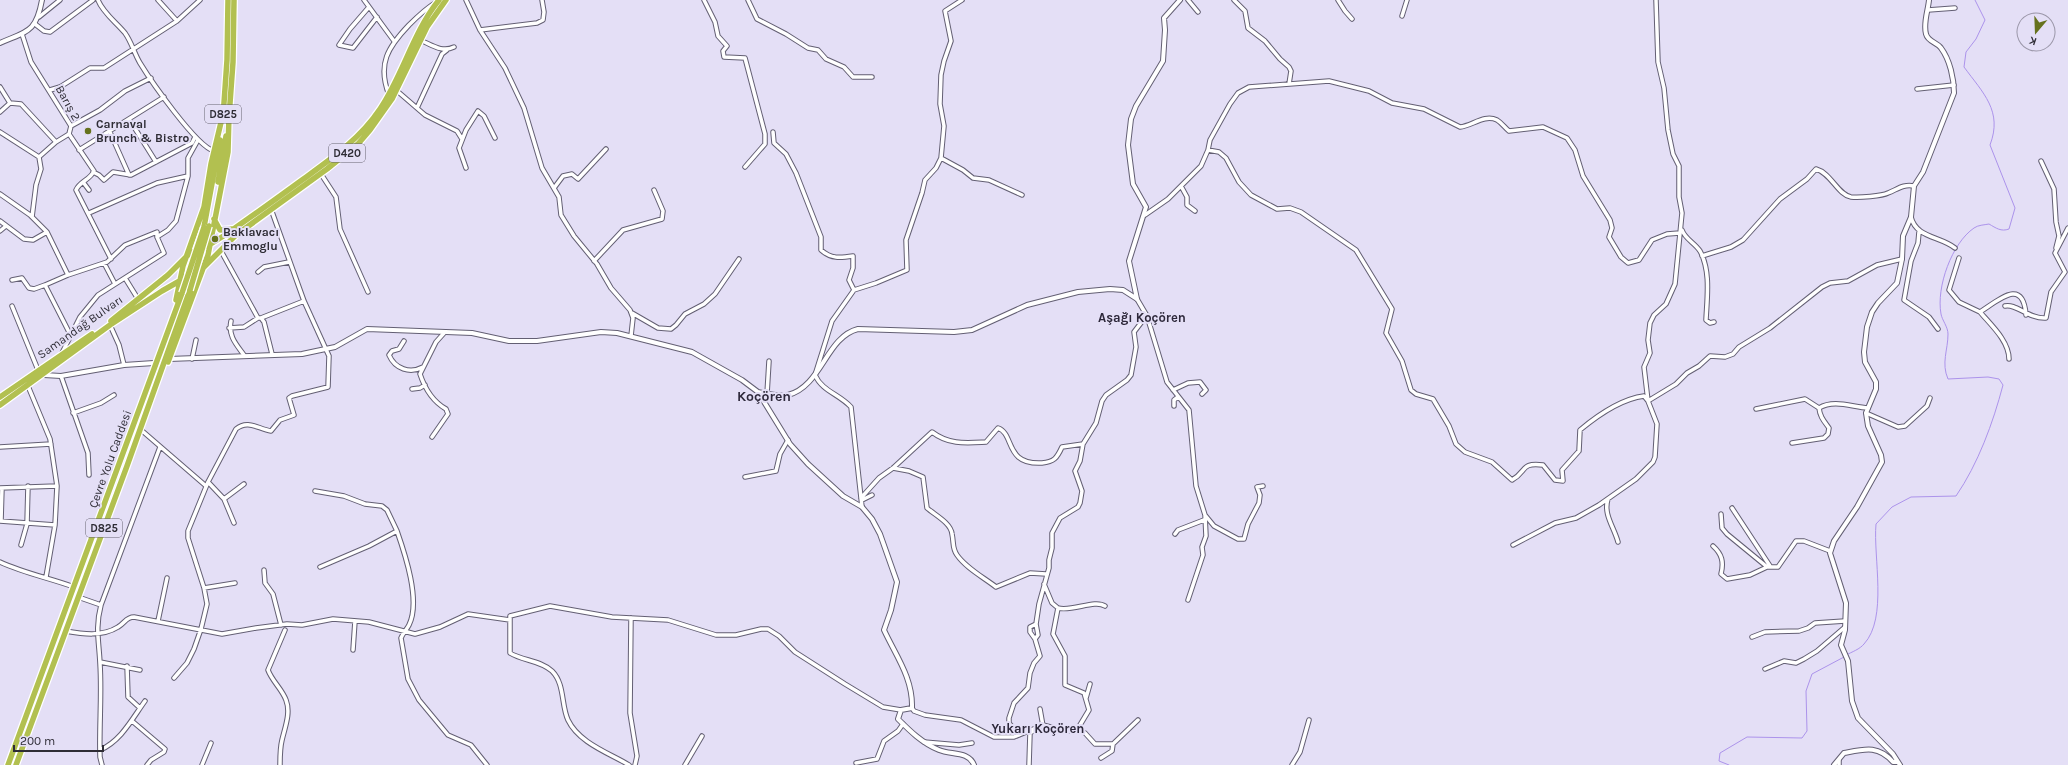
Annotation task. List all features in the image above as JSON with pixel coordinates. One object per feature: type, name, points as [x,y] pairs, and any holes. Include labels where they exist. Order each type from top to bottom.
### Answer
[{"type":"highway","name":"Çevre Yolu Caddesi","points":[[226,115],[228,0]]},
{"type":"highway","name":"Çevre Yolu Caddesi","points":[[16,765],[190,290],[207,226],[226,115],[233,62],[234,0]]},
{"type":"highway","name":"D420","points":[[192,274],[204,267],[236,236],[344,156],[370,130],[396,90],[420,40],[446,0]]},
{"type":"highway","name":"D420","points":[[187,256],[199,248],[209,245],[232,230],[340,152],[369,124],[389,95],[418,34],[439,1]]},
{"type":"highway","points":[[137,416],[177,297],[183,266],[204,207],[214,151],[226,115]]},
{"type":"highway","points":[[145,415],[169,359],[208,255],[228,152],[226,115]]},
{"type":"highway","points":[[214,218],[220,230],[232,230]]},
{"type":"highway","name":"Çevre Yolu Caddesi","points":[[8,765],[207,226]]},
{"type":"highway","points":[[168,275],[192,244]]},
{"type":"highway","points":[[199,248],[206,250],[208,255]]},
{"type":"highway","name":"Samandağ Bulvarı","points":[[0,397],[62,353],[102,328],[168,275],[187,256]]},
{"type":"highway","points":[[183,266],[185,272],[192,274]]},
{"type":"highway","name":"Samandağ Bulvarı","points":[[0,405],[44,375],[110,325],[180,280],[192,274]]},
{"type":"street","points":[[0,43],[22,34],[36,24],[39,17],[42,0]]},
{"type":"street","points":[[39,17],[60,0]]},
{"type":"street","points":[[36,24],[44,31],[50,32],[93,0]]},
{"type":"street","points":[[98,0],[125,34],[134,48],[133,50],[164,97],[203,146],[214,151]]},
{"type":"street","points":[[158,0],[177,21]]},
{"type":"street","points":[[50,90],[60,87],[90,68],[104,68],[177,21],[200,0]]},
{"type":"street","points":[[364,0],[394,41]]},
{"type":"street","points":[[466,0],[480,30],[505,68],[524,108],[542,168],[559,197],[561,216],[574,236],[594,260],[611,288],[631,312],[633,318],[631,336]]},
{"type":"street","points":[[480,30],[537,23],[543,20],[544,12],[542,0]]},
{"type":"street","points":[[704,0],[715,22],[718,36],[727,46],[723,51],[724,58],[744,58],[765,134],[765,144],[745,167]]},
{"type":"street","points":[[748,0],[757,19],[786,34],[808,48],[818,50],[826,59],[844,67],[854,77],[872,77]]},
{"type":"street","points":[[862,507],[851,407],[845,400],[825,389],[818,382],[815,375],[832,321],[847,302],[854,290],[876,283],[907,270],[906,240],[925,180],[936,168],[941,158],[944,126],[940,104],[941,75],[951,41],[945,11],[962,0]]},
{"type":"street","points":[[1180,0],[1164,18],[1165,51],[1163,61],[1148,85],[1131,119],[1128,145],[1133,184],[1146,207],[1145,215],[1129,261],[1137,299],[1146,315],[1167,382],[1189,410],[1196,486],[1205,515],[1214,526],[1238,539],[1244,539],[1248,524],[1259,503],[1260,495],[1257,487],[1263,486]]},
{"type":"street","points":[[1188,0],[1198,12]]},
{"type":"street","points":[[1234,0],[1245,11],[1248,28],[1265,41],[1289,67],[1291,71],[1289,84]]},
{"type":"street","points":[[1338,0],[1345,12],[1352,19]]},
{"type":"street","points":[[1402,16],[1407,0]]},
{"type":"street","points":[[1512,545],[1555,523],[1576,518],[1626,488],[1654,462],[1657,424],[1648,401],[1644,367],[1650,354],[1648,340],[1650,323],[1654,315],[1666,304],[1675,284],[1681,226],[1679,166],[1673,154],[1668,130],[1664,88],[1658,62],[1656,0]]},
{"type":"street","points":[[1899,763],[1858,718],[1852,701],[1847,658],[1841,643],[1845,627],[1846,603],[1830,551],[1882,462],[1881,455],[1868,426],[1867,411],[1876,389],[1876,382],[1865,362],[1864,352],[1867,327],[1872,312],[1878,303],[1897,283],[1902,260],[1903,236],[1911,217],[1914,186],[1922,172],[1929,151],[1951,103],[1954,85],[1948,60],[1941,47],[1929,40],[1926,35],[1925,24],[1929,0]]},
{"type":"street","points":[[389,95],[386,88],[385,58],[394,41],[423,11],[439,1]]},
{"type":"street","points":[[369,7],[350,29],[339,45],[353,48],[377,17]]},
{"type":"street","points":[[1928,10],[1955,8]]},
{"type":"street","name":"Barış 2","points":[[22,34],[31,62],[50,90],[71,126],[69,134],[93,172]]},
{"type":"street","points":[[420,40],[447,50]]},
{"type":"street","points":[[417,108],[442,54],[454,47]]},
{"type":"street","points":[[71,126],[100,110],[125,91],[151,78]]},
{"type":"street","points":[[1145,215],[1168,199],[1180,186],[1187,182],[1201,166],[1208,150],[1210,140],[1238,94],[1249,86],[1280,86],[1329,81],[1362,89],[1392,103],[1424,109],[1460,127],[1466,127],[1484,119],[1493,119],[1499,121],[1509,130],[1539,127],[1555,131],[1567,138],[1573,146],[1583,176],[1610,220],[1612,228],[1609,237],[1625,261],[1628,263],[1637,262],[1644,256],[1652,240],[1667,234],[1680,233]]},
{"type":"street","points":[[1917,89],[1954,85]]},
{"type":"street","points":[[0,87],[10,103]]},
{"type":"street","points":[[396,90],[425,115],[457,131],[462,139]]},
{"type":"street","points":[[79,150],[164,97]]},
{"type":"street","points":[[1,109],[10,103],[21,104],[56,142]]},
{"type":"street","points":[[466,168],[459,148],[462,139],[478,112],[484,116],[495,138]]},
{"type":"street","points":[[129,119],[156,162]]},
{"type":"street","points":[[110,130],[129,175]]},
{"type":"street","points":[[0,132],[39,157],[41,169],[36,185],[32,217]]},
{"type":"street","points":[[773,132],[774,143],[786,154],[796,172],[821,237],[821,250],[826,255],[837,258],[853,256],[853,268],[849,280],[854,290]]},
{"type":"street","points":[[39,157],[56,142],[69,134]]},
{"type":"street","points":[[111,259],[76,190],[93,172],[104,180],[113,172],[129,175],[192,143],[197,138]]},
{"type":"street","points":[[158,237],[168,230],[176,221],[188,176],[188,158],[197,138]]},
{"type":"street","points":[[554,188],[563,176],[572,174],[578,179],[606,149]]},
{"type":"street","points":[[1208,150],[1219,152],[1226,158],[1239,182],[1251,195],[1277,209],[1290,208],[1301,212],[1356,250],[1392,309],[1386,333],[1402,361],[1411,390],[1416,394],[1433,399],[1449,426],[1456,444],[1465,452],[1492,462],[1512,480],[1522,469],[1532,464],[1543,465],[1555,480],[1563,481],[1562,470],[1579,451],[1580,430],[1598,417],[1631,398],[1644,396],[1648,401]]},
{"type":"street","points":[[941,158],[963,170],[973,178],[989,180],[1022,194]]},
{"type":"street","points":[[2005,306],[2015,307],[2026,315],[2039,319],[2046,318],[2051,292],[2065,272],[2056,257],[2058,236],[2054,189],[2041,161]]},
{"type":"street","points":[[1702,256],[1731,247],[1743,240],[1780,199],[1807,179],[1816,169],[1824,171],[1842,192],[1850,197],[1882,195],[1906,185],[1914,186]]},
{"type":"street","points":[[321,174],[336,197],[340,229],[368,292]]},
{"type":"street","points":[[88,213],[157,184],[188,176]]},
{"type":"street","points":[[83,182],[89,190]]},
{"type":"street","points":[[1180,186],[1187,197],[1187,205],[1195,211]]},
{"type":"street","points":[[594,260],[623,230],[662,219],[663,211],[654,190]]},
{"type":"street","points":[[0,194],[32,217],[47,232],[68,274]]},
{"type":"street","points":[[174,678],[187,663],[201,629],[207,604],[204,588],[188,534],[206,486],[236,429],[240,425],[248,424],[271,431],[280,420],[294,415],[289,398],[328,387],[329,356],[304,301],[271,210]]},
{"type":"street","points":[[1911,217],[1913,225],[1919,232],[1955,248]]},
{"type":"street","points":[[0,221],[24,239],[33,240],[47,232]]},
{"type":"street","points":[[0,231],[6,226]]},
{"type":"street","points":[[1681,226],[1683,234],[1697,246],[1702,256],[1708,280],[1706,320],[1710,323],[1714,322]]},
{"type":"street","points":[[2056,249],[2068,228]]},
{"type":"street","points":[[12,280],[22,278],[29,288],[32,289],[68,274],[104,263],[111,259],[125,245],[157,232],[164,253],[98,295],[80,317],[62,353]]},
{"type":"street","points":[[1919,232],[1918,243],[1910,261],[1904,300],[1929,317],[1938,329]]},
{"type":"street","points":[[221,251],[267,332],[272,354]]},
{"type":"street","points":[[1959,258],[1949,290],[1959,302],[1980,312],[2000,336],[2009,355],[2009,359]]},
{"type":"street","points":[[631,312],[647,324],[658,328],[671,329],[685,314],[704,304],[715,294],[739,259]]},
{"type":"street","points":[[1648,401],[1676,384],[1687,373],[1699,366],[1710,356],[1724,357],[1733,354],[1739,347],[1770,328],[1822,287],[1830,283],[1848,282],[1877,265],[1902,260]]},
{"type":"street","points":[[258,272],[264,267],[289,262]]},
{"type":"street","points":[[104,263],[115,284]]},
{"type":"street","points":[[125,278],[138,299]]},
{"type":"street","points":[[44,285],[71,336]]},
{"type":"street","points":[[758,392],[778,396],[789,394],[815,375],[848,331],[858,329],[954,332],[972,330],[1027,305],[1078,292],[1110,289],[1123,290],[1137,299]]},
{"type":"street","points":[[1980,312],[2005,296],[2014,294],[2021,295],[2025,300],[2026,315]]},
{"type":"street","points":[[229,328],[244,328],[259,318],[304,301]]},
{"type":"street","points":[[12,306],[38,370]]},
{"type":"street","points":[[1035,639],[1038,635],[1036,624],[1046,574],[1049,568],[1052,548],[1052,532],[1060,518],[1078,507],[1080,503],[1082,491],[1074,471],[1080,461],[1084,444],[1096,423],[1102,401],[1106,394],[1132,375],[1136,347],[1134,332],[1146,315]]},
{"type":"street","points":[[231,321],[229,328],[236,345],[244,355]]},
{"type":"street","points":[[110,325],[119,345],[124,365]]},
{"type":"street","points":[[169,359],[302,354],[335,347],[367,329],[483,334],[509,341],[537,341],[601,332],[617,333],[692,352],[742,380],[758,392],[788,440],[821,477],[843,496],[862,507],[872,519],[880,534],[896,582],[891,610],[884,630],[911,686],[912,708],[914,711],[925,715],[961,720],[994,737],[1014,738],[1043,725],[1066,731],[1077,730],[1085,733],[1095,744],[1113,744]]},
{"type":"street","points":[[432,437],[448,414],[446,408],[435,402],[420,374],[436,342],[445,332]]},
{"type":"street","points":[[192,359],[196,340]]},
{"type":"street","points":[[404,341],[399,349],[392,351],[389,355],[391,359],[397,366],[406,370],[417,370],[424,366]]},
{"type":"street","points":[[767,394],[770,361]]},
{"type":"street","points":[[44,375],[61,376],[124,365],[154,363]]},
{"type":"street","points":[[61,376],[88,452],[89,475]]},
{"type":"street","points":[[1173,390],[1188,383],[1200,382],[1206,390],[1202,394]]},
{"type":"street","points":[[412,389],[420,388],[425,385]]},
{"type":"street","points":[[28,386],[51,444],[57,486],[55,525],[46,576]]},
{"type":"street","points":[[73,413],[101,403],[114,395]]},
{"type":"street","points":[[1174,406],[1174,400],[1178,397]]},
{"type":"street","points":[[1756,409],[1805,399],[1819,408],[1838,404],[1867,411],[1898,426],[1905,426],[1924,410],[1930,398]]},
{"type":"street","points":[[1792,443],[1824,438],[1828,434],[1829,428],[1821,418],[1819,408]]},
{"type":"street","points":[[861,500],[874,483],[893,468],[932,432],[940,438],[957,443],[986,442],[998,428],[1003,431],[1008,443],[1019,458],[1025,462],[1032,463],[1052,461],[1056,459],[1062,447],[1084,444]]},
{"type":"street","points":[[140,429],[206,486]]},
{"type":"street","points":[[745,477],[776,471],[780,454],[788,440]]},
{"type":"street","points":[[0,447],[51,444]]},
{"type":"street","points":[[102,765],[100,750],[100,662],[96,635],[97,621],[101,605],[160,447]]},
{"type":"street","points":[[893,468],[909,471],[923,477],[927,508],[946,523],[952,533],[952,547],[961,560],[996,587],[1030,573],[1046,574]]},
{"type":"street","points":[[208,482],[224,499],[230,510],[234,523]]},
{"type":"street","points":[[224,499],[244,484]]},
{"type":"street","points":[[21,545],[27,524],[28,486]]},
{"type":"street","points":[[55,525],[1,521],[1,488],[57,486]]},
{"type":"street","points":[[315,491],[344,496],[365,504],[382,506],[387,510],[397,531],[411,583],[413,599],[410,624],[401,638],[408,679],[419,700],[448,735],[471,745],[487,765]]},
{"type":"street","points":[[861,500],[872,495]]},
{"type":"street","points":[[1608,498],[1606,506],[1608,517],[1618,542]]},
{"type":"street","points":[[1732,508],[1768,566]]},
{"type":"street","points":[[1722,514],[1722,528],[1762,565],[1778,567],[1796,541],[1804,541],[1830,551]]},
{"type":"street","points":[[1188,600],[1203,555],[1202,547],[1206,536],[1204,520],[1205,515]]},
{"type":"street","points":[[1175,534],[1178,530],[1204,520]]},
{"type":"street","points":[[320,567],[369,546],[397,531]]},
{"type":"street","points":[[1713,546],[1720,553],[1721,574],[1727,579],[1750,575],[1768,566]]},
{"type":"street","points":[[0,562],[14,569],[46,576],[74,586]]},
{"type":"street","points":[[264,570],[265,584],[273,594],[281,625]]},
{"type":"street","points":[[158,621],[167,578]]},
{"type":"street","points":[[204,588],[235,583]]},
{"type":"street","points":[[1044,583],[1052,603],[1058,608],[1073,609],[1098,604],[1105,606]]},
{"type":"street","points":[[77,597],[101,605]]},
{"type":"street","points":[[629,765],[581,738],[568,721],[558,681],[550,670],[544,666],[510,653],[510,616],[550,606],[612,617],[668,620],[716,635],[736,636],[761,629],[768,629],[779,636],[795,652],[883,707],[901,710],[912,708]]},
{"type":"street","points":[[1058,608],[1053,634],[1065,656],[1064,685],[1084,693],[1089,710],[1077,730]]},
{"type":"street","points":[[65,630],[96,635],[118,627],[131,617],[222,634],[281,625],[302,625],[333,619],[369,622],[405,630],[415,634],[440,627],[468,614],[510,620]]},
{"type":"street","points":[[631,618],[630,713],[637,756],[635,765]]},
{"type":"street","points":[[353,650],[355,621]]},
{"type":"street","points":[[1752,637],[1765,632],[1799,631],[1808,628],[1815,623],[1845,621]]},
{"type":"street","points":[[1019,735],[1009,723],[1009,718],[1014,703],[1028,688],[1030,673],[1034,663],[1040,656],[1035,639],[1030,632],[1030,627],[1036,624]]},
{"type":"street","points":[[1765,669],[1784,661],[1796,663],[1804,660],[1845,627]]},
{"type":"street","points":[[280,765],[282,742],[288,717],[287,706],[285,698],[270,676],[268,670],[285,630]]},
{"type":"street","points":[[100,662],[128,666],[140,670]]},
{"type":"street","points":[[128,666],[128,697],[140,708]]},
{"type":"street","points":[[1086,698],[1090,684]]},
{"type":"street","points":[[100,750],[115,739],[132,721],[145,701]]},
{"type":"street","points":[[1040,709],[1043,725]]},
{"type":"street","points":[[901,710],[898,719],[914,735],[940,751],[960,754],[969,758],[974,765]]},
{"type":"street","points":[[1101,758],[1112,752],[1113,744],[1138,720]]},
{"type":"street","points":[[1292,765],[1300,752],[1309,720]]},
{"type":"street","points":[[132,721],[165,749],[164,752],[151,760],[147,765]]},
{"type":"street","points":[[856,763],[871,761],[877,758],[884,741],[898,731],[903,724]]},
{"type":"street","points":[[1029,765],[1030,733],[1043,725]]},
{"type":"street","points":[[685,765],[702,736]]},
{"type":"street","points":[[924,742],[959,745],[972,743]]},
{"type":"street","points":[[202,765],[212,743]]},
{"type":"street","points":[[1834,765],[1839,763],[1844,753],[1862,749],[1878,750],[1893,762],[1899,763]]},
{"type":"waterway","points":[[1846,655],[1864,644],[1871,633],[1876,619],[1878,603],[1876,524],[1892,507],[1911,497],[1956,496],[1964,484],[1984,443],[1995,414],[2003,385],[1999,379],[1988,377],[1948,379],[1945,367],[1948,331],[1941,314],[1940,303],[1943,279],[1947,266],[1959,244],[1966,235],[1974,228],[1989,224],[2001,230],[2009,229],[2015,208],[1990,145],[1994,122],[1989,103],[1964,67],[1966,52],[1976,39],[1985,20],[1975,0]]},
{"type":"waterway","points":[[1729,765],[1719,761],[1720,753],[1747,737],[1802,738],[1807,731],[1806,691],[1812,674],[1844,657]]},
{"type":"place","name":"Carnaval Brunch & Bistro","points":[[88,131]]},
{"type":"place","name":"Baklavacı Emmoglu","points":[[215,239]]},
{"type":"district","name":"Aşağı Koçören","points":[[1142,317]]},
{"type":"district","name":"Koçören","points":[[764,396]]},
{"type":"district","name":"Yukarı Koçören","points":[[1038,728]]}]
